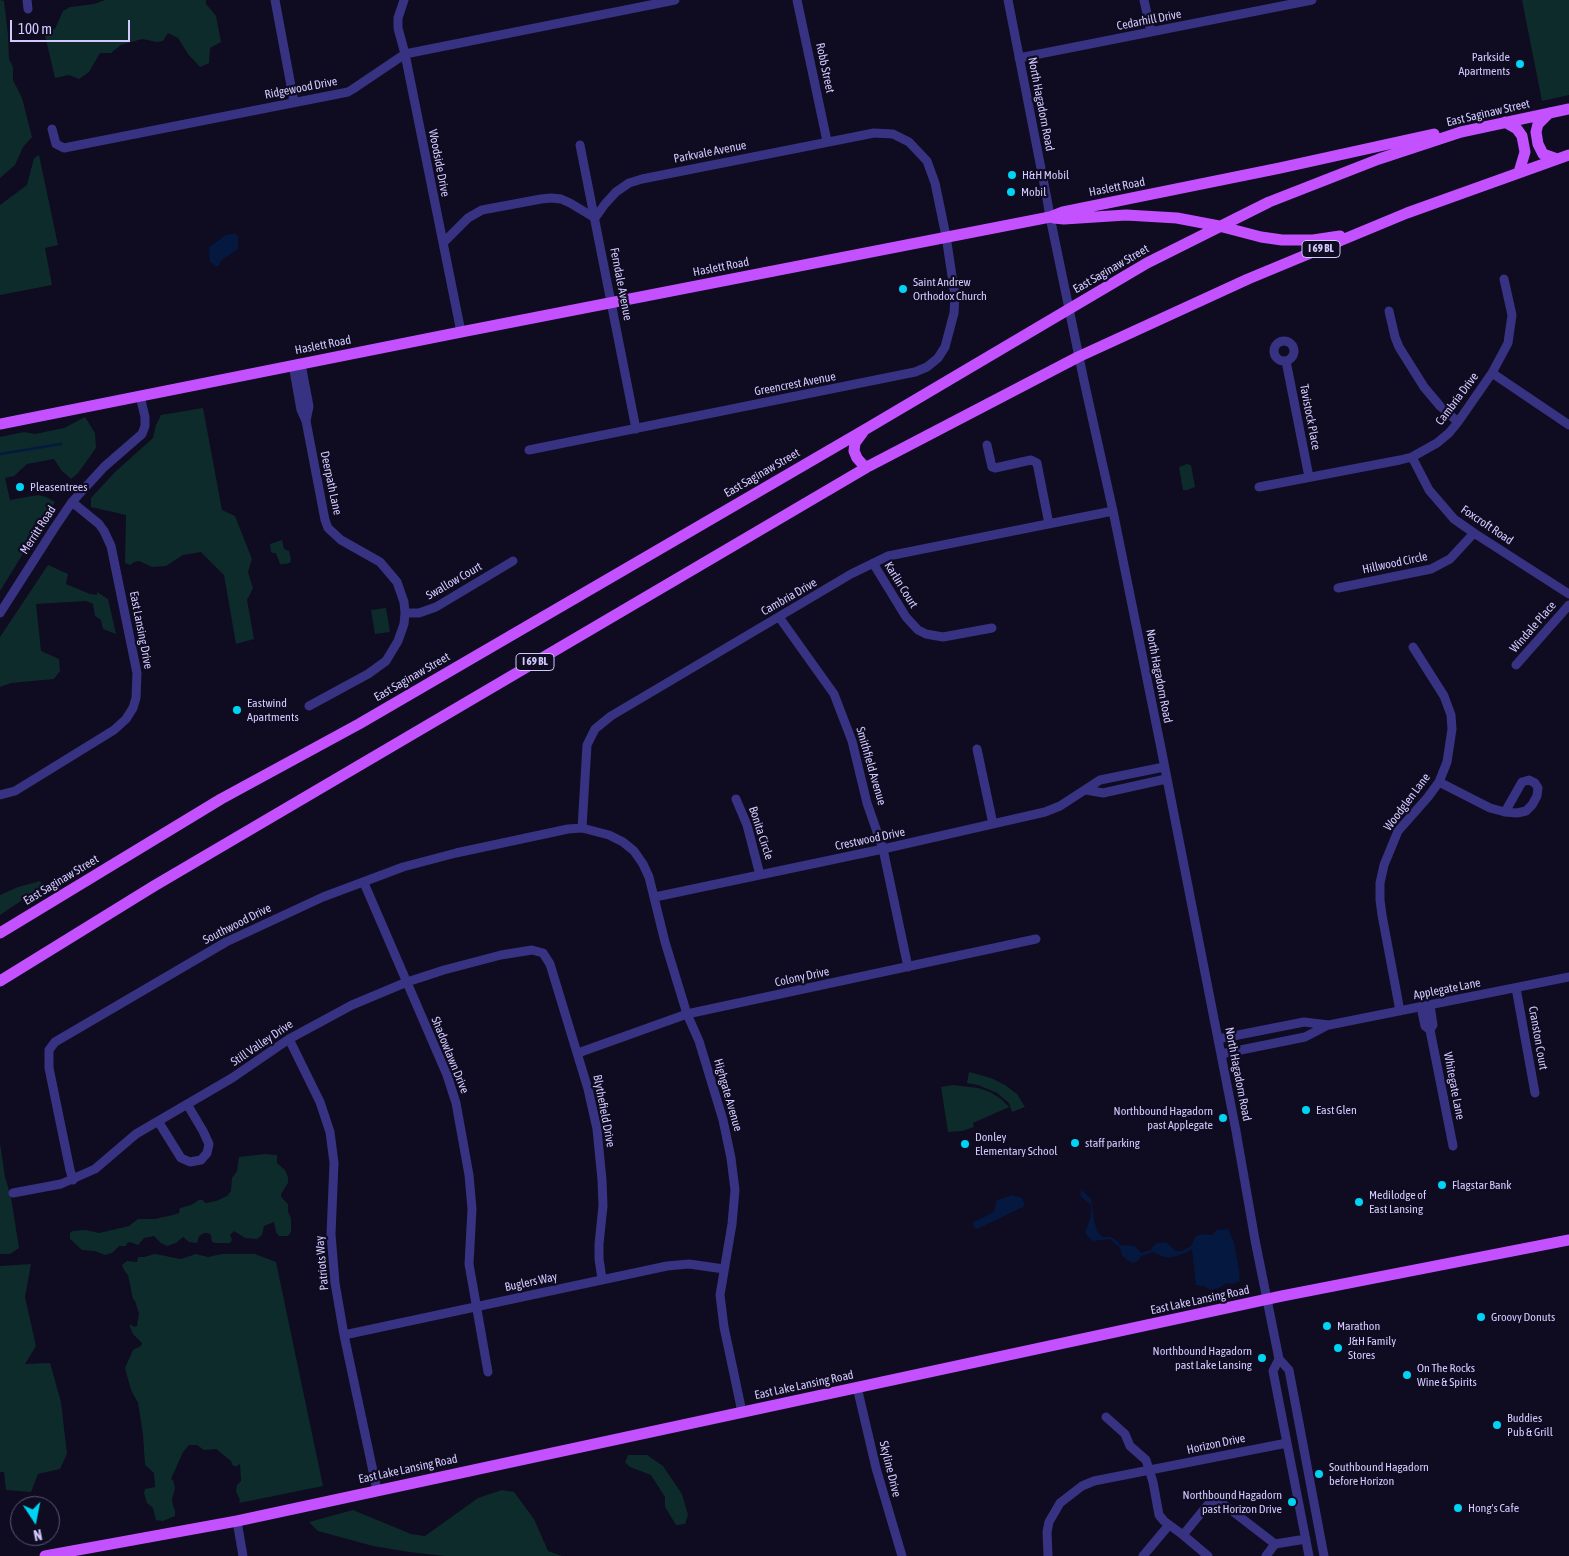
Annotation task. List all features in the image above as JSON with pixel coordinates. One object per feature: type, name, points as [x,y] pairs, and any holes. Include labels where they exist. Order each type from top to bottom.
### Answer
[{"type":"main road","name":"East Saginaw Street","points":[[0,933],[221,799],[359,724],[1147,263],[1269,202],[1379,159],[1461,132],[1569,109]]},
{"type":"main road","points":[[1549,113],[1538,124],[1536,132],[1538,144],[1543,154],[1557,159]]},
{"type":"main road","points":[[1505,122],[1517,129],[1522,136],[1526,152],[1519,172]]},
{"type":"main road","name":"Haslett Road","points":[[0,424],[1050,217],[1063,212],[1435,134],[1445,137]]},
{"type":"main road","name":"I 69 BL","points":[[0,981],[154,886],[869,466],[1078,357],[1248,279],[1369,229],[1569,155]]},
{"type":"main road","points":[[1050,217],[1064,219],[1143,216],[1177,218],[1261,237],[1299,241],[1339,236],[1369,229]]},
{"type":"main road","points":[[866,429],[856,443],[854,451],[864,466],[869,466]]},
{"type":"main road","name":"East Lake Lansing Road","points":[[45,1556],[237,1521],[1267,1300],[1569,1240]]},
{"type":"street","points":[[275,0],[294,102]]},
{"type":"street","name":"Woodside Drive","points":[[404,0],[398,18],[398,28],[405,54],[461,332]]},
{"type":"street","name":"Ridgewood Drive","points":[[52,129],[56,144],[64,148],[294,102],[354,89],[405,54],[675,0]]},
{"type":"street","name":"Robb Street","points":[[798,0],[827,141]]},
{"type":"street","name":"North Hagadorn Road","points":[[1008,0],[1078,357],[1113,511],[1221,1054],[1267,1300],[1279,1359],[1289,1370],[1324,1556]]},
{"type":"street","points":[[1144,0],[1151,32]]},
{"type":"street","name":"Cedarhill Drive","points":[[1019,58],[1151,32],[1280,3],[1312,0]]},
{"type":"street","name":"Parkvale Avenue","points":[[596,218],[616,192],[629,183],[874,132],[892,134],[909,142],[927,162],[935,182],[946,236]]},
{"type":"street","name":"Ferndale Avenue","points":[[580,145],[596,218],[636,429]]},
{"type":"street","points":[[443,243],[457,227],[482,210],[541,199],[561,199],[596,218]]},
{"type":"street","name":"Greencrest Avenue","points":[[529,450],[897,376],[927,367],[938,358],[945,347],[954,313],[955,296],[946,236]]},
{"type":"street","name":"Cambria Drive","points":[[1259,487],[1412,457],[1437,443],[1449,433],[1492,373],[1508,343],[1512,325],[1510,300],[1504,279]]},
{"type":"street","points":[[1389,311],[1395,337],[1404,355],[1424,386],[1440,406],[1458,422]]},
{"type":"street","name":"Tavistock Place","points":[[1286,361],[1309,477]]},
{"type":"street","name":"Deerpath Lane","points":[[297,364],[309,406],[306,421],[323,512],[328,528],[341,540],[380,562],[397,582],[404,602],[405,613],[402,633],[386,661],[368,674],[309,706]]},
{"type":"street","points":[[1492,373],[1569,425]]},
{"type":"street","name":"Merritt Road","points":[[0,613],[72,502],[104,467],[142,434],[145,426],[145,417],[140,396]]},
{"type":"street","points":[[987,445],[992,467],[995,468],[1031,460],[1036,463],[1049,524]]},
{"type":"street","name":"Foxcroft Road","points":[[1412,457],[1429,490],[1454,519],[1569,594]]},
{"type":"street","name":"East Lansing Drive","points":[[0,795],[16,791],[114,730],[134,708],[137,673],[111,546],[99,524],[72,502]]},
{"type":"street","name":"Cambria Drive","points":[[582,828],[587,745],[595,729],[602,722],[872,563],[888,556],[1113,511]]},
{"type":"street","name":"Hillwood Circle","points":[[1338,588],[1431,569],[1450,559],[1474,533]]},
{"type":"street","name":"Swallow Court","points":[[405,613],[419,613],[436,607],[513,561]]},
{"type":"street","name":"Karlin Court","points":[[872,563],[906,617],[918,630],[926,634],[942,637],[992,628]]},
{"type":"street","name":"Windale Place","points":[[1516,665],[1569,605]]},
{"type":"street","name":"Smithfield Avenue","points":[[779,617],[834,694],[852,741],[866,803],[883,849],[908,967]]},
{"type":"street","name":"Woodglen Lane","points":[[1400,1011],[1380,900],[1380,882],[1384,865],[1398,831],[1439,782],[1447,762],[1451,742],[1451,716],[1439,685],[1413,647]]},
{"type":"street","points":[[977,750],[993,824]]},
{"type":"street","name":"Crestwood Drive","points":[[655,897],[883,849],[1045,812],[1060,806],[1100,780],[1164,767]]},
{"type":"street","points":[[1086,790],[1103,793],[1166,779]]},
{"type":"street","points":[[1439,782],[1490,808],[1505,812]]},
{"type":"street","name":"Bonita Circle","points":[[736,799],[747,825],[760,875]]},
{"type":"street","name":"Southwood Drive","points":[[73,1180],[49,1068],[49,1050],[55,1042],[226,942],[323,897],[403,867],[456,852],[568,829],[582,828]]},
{"type":"street","name":"Highgate Avenue","points":[[582,828],[609,835],[622,842],[634,851],[649,876],[665,942],[687,1014],[700,1041],[723,1120],[732,1158],[735,1190],[720,1295],[722,1317],[742,1412]]},
{"type":"street","name":"Shadowlawn Drive","points":[[364,883],[447,1075],[456,1103],[471,1194],[472,1213],[469,1264],[488,1372]]},
{"type":"street","name":"Colony Drive","points":[[578,1053],[687,1014],[1036,939]]},
{"type":"street","name":"Still Valley Drive","points":[[13,1193],[73,1180],[96,1169],[136,1134],[232,1078],[289,1039],[352,1005],[407,982],[501,954],[532,950],[543,954]]},
{"type":"street","name":"Blythefield Drive","points":[[543,954],[550,964],[578,1053],[597,1130],[603,1206],[599,1244],[602,1280]]},
{"type":"street","name":"Applegate Lane","points":[[1221,1054],[1305,1037],[1329,1025],[1569,977]]},
{"type":"street","name":"Cranston Court","points":[[1516,988],[1535,1092]]},
{"type":"street","name":"Whitegate Lane","points":[[1425,1006],[1425,1026],[1430,1030],[1453,1146]]},
{"type":"street","name":"Applegate Lane","points":[[1218,1039],[1304,1022],[1329,1025]]},
{"type":"street","name":"Patriots Way","points":[[289,1039],[320,1102],[330,1132],[334,1162],[332,1249],[344,1335],[377,1490]]},
{"type":"street","points":[[158,1121],[181,1158],[190,1162],[201,1160],[207,1153],[209,1144],[187,1104]]},
{"type":"street","name":"Buglers Way","points":[[344,1335],[667,1266],[689,1264],[724,1269]]},
{"type":"street","name":"North Hagadorn Road","points":[[1279,1359],[1273,1371],[1309,1556]]},
{"type":"street","name":"Skyline Drive","points":[[857,1387],[876,1468],[902,1556]]},
{"type":"street","points":[[1106,1417],[1125,1434],[1130,1446],[1146,1460],[1160,1515],[1169,1525],[1208,1556]]},
{"type":"street","name":"Horizon Drive","points":[[1048,1556],[1047,1532],[1049,1522],[1060,1503],[1082,1486],[1094,1481],[1287,1443]]},
{"type":"street","points":[[1183,1536],[1210,1502],[1218,1500],[1275,1544]]},
{"type":"street","points":[[237,1521],[244,1556]]},
{"type":"street","points":[[1143,1556],[1169,1525]]},
{"type":"street","points":[[1266,1556],[1275,1544],[1306,1539]]},
{"type":"green space","points":[[0,0],[4,1],[9,59],[13,67],[13,80],[22,98],[32,137],[23,147],[15,165],[0,178]]},
{"type":"green space","points":[[105,0],[206,0],[206,4],[216,16],[221,42],[210,48],[209,63],[200,67],[188,54],[178,38],[168,33],[163,41],[157,42],[142,39],[121,45],[111,53],[100,53],[89,72],[79,79],[69,75],[55,78],[44,31],[55,29],[63,11],[70,7],[94,4]]},
{"type":"green space","points":[[1522,0],[1569,0],[1569,95],[1542,101]]},
{"type":"green space","points":[[39,155],[58,245],[45,248],[52,285],[0,295],[0,205],[27,185],[34,158]]},
{"type":"green space","points":[[203,408],[222,510],[235,516],[252,559],[248,572],[253,588],[247,600],[254,639],[236,644],[224,575],[201,552],[183,555],[166,566],[152,567],[139,561],[130,565],[125,563],[126,515],[91,507],[91,498],[115,472],[153,438],[161,415]]},
{"type":"green space","points":[[85,417],[95,433],[96,448],[78,473],[71,479],[62,471],[54,459],[27,464],[14,476],[5,478],[10,500],[38,495],[55,502],[0,591],[0,437],[24,432],[35,434],[64,428]]},
{"type":"green space","points":[[1187,464],[1191,465],[1195,487],[1183,490],[1179,467]]},
{"type":"green space","points":[[282,540],[284,549],[289,551],[290,563],[280,564],[276,553],[271,552],[270,544]]},
{"type":"green space","points":[[48,565],[68,574],[66,584],[90,594],[97,595],[97,592],[108,599],[116,634],[103,629],[101,620],[95,616],[93,604],[86,601],[36,604],[41,651],[59,659],[60,671],[54,679],[11,683],[0,687],[0,637]]},
{"type":"green space","points":[[386,608],[390,632],[375,634],[371,610]]},
{"type":"green space","points":[[40,881],[43,886],[0,915],[0,895],[18,887]]},
{"type":"green space","points":[[969,1072],[991,1078],[1005,1085],[1017,1094],[1025,1107],[1012,1112],[1009,1103],[997,1093],[978,1085],[967,1083]]},
{"type":"green space","points":[[953,1085],[978,1088],[990,1092],[1009,1107],[973,1123],[974,1127],[962,1131],[948,1132],[941,1087]]},
{"type":"green space","points":[[0,1143],[19,1248],[10,1254],[0,1254]]},
{"type":"green space","points":[[265,1154],[277,1155],[277,1163],[285,1170],[288,1177],[288,1183],[281,1197],[288,1204],[288,1212],[291,1218],[291,1232],[288,1236],[279,1236],[274,1222],[264,1226],[262,1235],[257,1239],[245,1238],[234,1231],[230,1235],[232,1240],[230,1243],[216,1243],[212,1242],[211,1235],[204,1233],[199,1236],[197,1243],[189,1242],[183,1237],[176,1243],[167,1246],[154,1236],[144,1238],[138,1245],[130,1242],[126,1246],[119,1246],[112,1253],[105,1255],[95,1251],[82,1250],[70,1239],[70,1233],[73,1231],[86,1230],[99,1233],[129,1226],[138,1219],[155,1219],[173,1215],[179,1213],[180,1208],[191,1205],[199,1200],[203,1200],[206,1203],[216,1201],[227,1196],[231,1191],[232,1178],[237,1171],[239,1157]]},
{"type":"green space","points":[[155,1254],[181,1259],[196,1254],[208,1257],[222,1254],[255,1254],[276,1262],[323,1486],[239,1503],[240,1500],[236,1491],[237,1485],[241,1481],[240,1464],[233,1466],[231,1461],[216,1449],[204,1450],[197,1445],[189,1445],[183,1452],[171,1479],[175,1488],[172,1499],[175,1516],[163,1521],[156,1520],[153,1508],[147,1503],[144,1493],[145,1489],[155,1487],[154,1473],[145,1465],[138,1403],[131,1390],[125,1368],[133,1350],[141,1346],[142,1343],[133,1334],[130,1327],[130,1324],[134,1327],[137,1326],[139,1314],[133,1299],[128,1275],[122,1265],[127,1261],[137,1262],[138,1257]]},
{"type":"green space","points":[[31,1264],[25,1297],[36,1346],[25,1364],[50,1363],[61,1402],[67,1454],[60,1469],[38,1474],[31,1492],[6,1490],[4,1472],[0,1472],[0,1266]]},
{"type":"green space","points":[[628,1455],[647,1455],[663,1466],[682,1494],[688,1515],[685,1524],[676,1525],[665,1507],[665,1497],[651,1475],[630,1467],[625,1462]]},
{"type":"green space","points":[[502,1490],[514,1492],[534,1519],[548,1551],[562,1556],[446,1556],[409,1552],[373,1546],[318,1531],[309,1522],[353,1510],[411,1534],[425,1536],[478,1498]]},
{"type":"water","points":[[236,234],[238,237],[238,249],[221,261],[219,266],[216,266],[210,262],[209,247],[226,235]]},
{"type":"water","points":[[1082,1190],[1091,1199],[1097,1231],[1102,1237],[1111,1237],[1121,1246],[1135,1246],[1141,1253],[1151,1250],[1158,1243],[1166,1242],[1176,1251],[1182,1251],[1191,1246],[1196,1236],[1203,1234],[1212,1235],[1216,1230],[1228,1229],[1234,1242],[1240,1281],[1233,1284],[1226,1283],[1221,1287],[1211,1290],[1204,1286],[1196,1285],[1192,1249],[1186,1253],[1169,1258],[1153,1252],[1141,1256],[1139,1260],[1133,1263],[1122,1255],[1120,1248],[1110,1239],[1093,1241],[1085,1232],[1091,1216],[1091,1205],[1082,1198],[1080,1194]]},
{"type":"water","points":[[1012,1195],[1022,1198],[1025,1206],[977,1229],[975,1228],[972,1223],[992,1213],[995,1209],[996,1201]]},
{"type":"waterway","points":[[0,454],[61,444]]},
{"type":"place","name":"Parkside Apartments","points":[[1520,64]]},
{"type":"place","name":"H&H Mobil","points":[[1012,175]]},
{"type":"place","name":"Mobil","points":[[1011,192]]},
{"type":"place","name":"Saint Andrew Orthodox Church","points":[[903,289]]},
{"type":"place","name":"Pleasentrees","points":[[20,487]]},
{"type":"place","name":"Eastwind Apartments","points":[[237,710]]},
{"type":"place","name":"East Glen","points":[[1306,1110]]},
{"type":"place","name":"Northbound Hagadorn past Applegate","points":[[1223,1118]]},
{"type":"place","name":"staff parking","points":[[1075,1143]]},
{"type":"place","name":"Donley Elementary School","points":[[965,1144]]},
{"type":"place","name":"Flagstar Bank","points":[[1442,1185]]},
{"type":"place","name":"Medilodge of East Lansing","points":[[1359,1202]]},
{"type":"place","name":"Groovy Donuts","points":[[1481,1317]]},
{"type":"place","name":"Marathon","points":[[1327,1326]]},
{"type":"place","name":"J&H Family Stores","points":[[1338,1348]]},
{"type":"place","name":"Northbound Hagadorn past Lake Lansing","points":[[1262,1358]]},
{"type":"place","name":"On The Rocks Wine & Spirits","points":[[1407,1375]]},
{"type":"place","name":"Buddies Pub & Grill","points":[[1497,1425]]},
{"type":"place","name":"Southbound Hagadorn before Horizon","points":[[1319,1474]]},
{"type":"place","name":"Northbound Hagadorn past Horizon Drive","points":[[1292,1502]]},
{"type":"place","name":"Hong's Cafe","points":[[1458,1508]]}]
